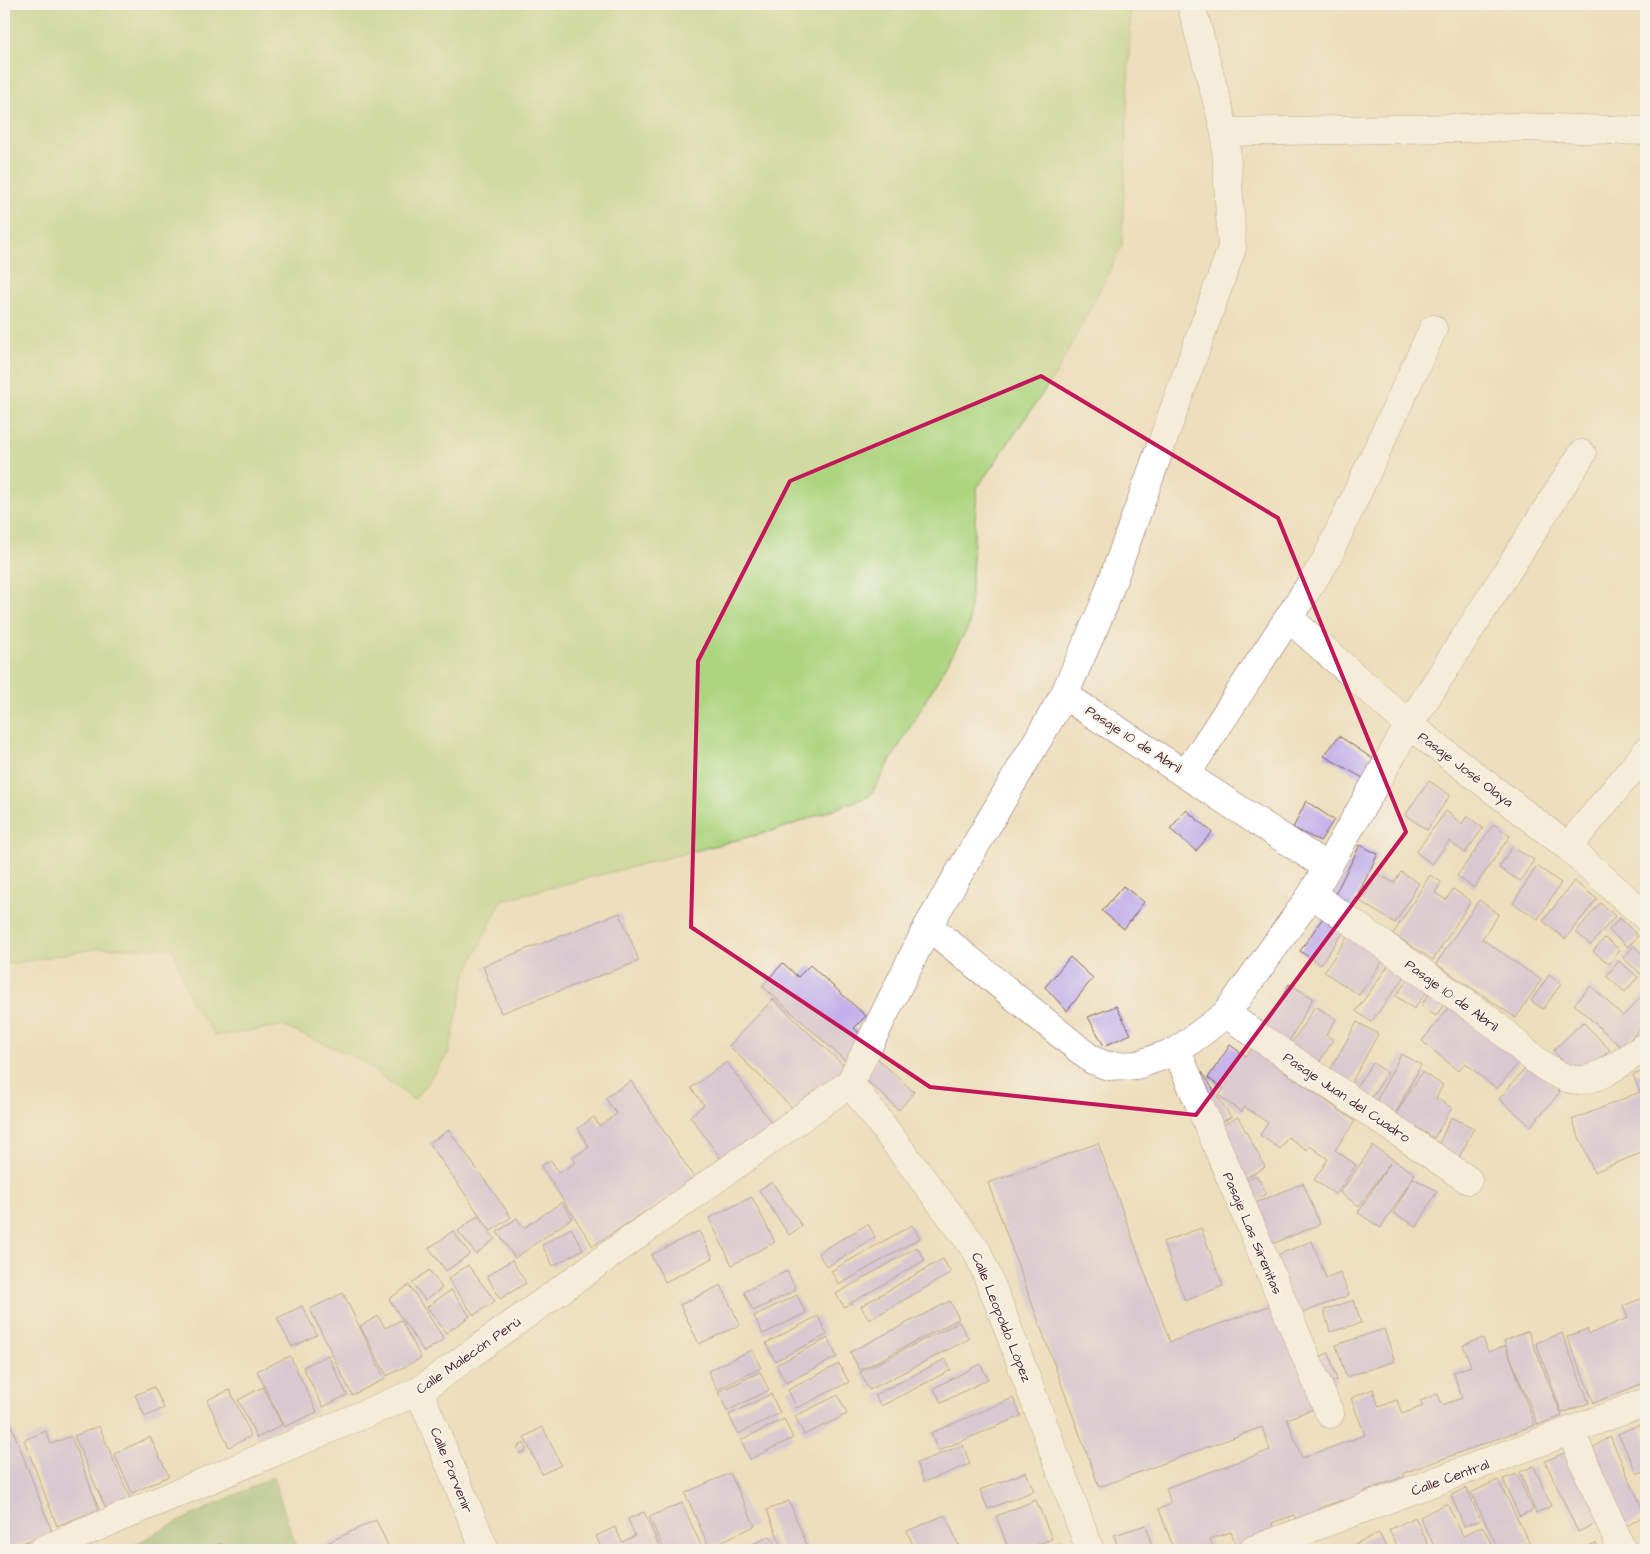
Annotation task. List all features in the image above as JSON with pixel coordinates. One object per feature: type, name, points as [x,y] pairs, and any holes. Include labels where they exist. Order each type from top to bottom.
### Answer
[{"type":"street","points":[[850,1084],[928,926],[1064,695],[1103,607],[1232,248],[1225,132],[1191,4]]},
{"type":"street","points":[[1225,132],[1519,127],[1646,131]]},
{"type":"street","points":[[1187,773],[1325,562],[1433,329]]},
{"type":"street","points":[[928,926],[1092,1060],[1108,1066],[1137,1065],[1177,1051],[1226,1014],[1312,894],[1409,726],[1582,454]]},
{"type":"street","name":"Pasaje José Olaya","points":[[1289,618],[1409,726],[1568,847],[1646,917]]},
{"type":"street","name":"Pasaje 10 de Abril","points":[[1064,695],[1187,773],[1327,867]]},
{"type":"street","points":[[1568,847],[1646,752]]},
{"type":"street","name":"Pasaje 10 de Abril","points":[[1312,894],[1491,1022],[1547,1068],[1562,1077],[1577,1080],[1596,1077],[1646,1046]]},
{"type":"street","name":"Pasaje Juan del Cuadro","points":[[1226,1014],[1468,1180]]},
{"type":"street","name":"Pasaje Las Sirenitas","points":[[1177,1051],[1330,1414]]},
{"type":"street","name":"Calle Malecón Perú","points":[[43,1550],[420,1391],[850,1084]]},
{"type":"street","name":"Calle Leopoldo López","points":[[850,1084],[977,1251],[1000,1307],[1090,1550]]},
{"type":"street","name":"Calle Porvenir","points":[[420,1391],[484,1550]]},
{"type":"street","name":"Calle Central","points":[[1253,1550],[1571,1432],[1646,1402]]},
{"type":"street","points":[[1571,1432],[1622,1550]]},
{"type":"highlighted area","points":[[1041,376],[1278,518],[1406,832],[1196,1115],[930,1087],[691,927],[698,661],[790,481]]},
{"type":"green space","points":[[4,4],[1131,4],[1122,246],[1056,374],[977,488],[969,626],[870,796],[780,829],[502,900],[466,973],[449,1053],[414,1100],[356,1057],[282,1026],[216,1036],[191,1002],[173,948],[100,948],[4,965]]},
{"type":"green space","points":[[273,1477],[297,1550],[125,1550],[165,1528]]},
{"type":"building","points":[[1339,736],[1376,761],[1363,778],[1324,756]]},
{"type":"building","points":[[1429,781],[1450,795],[1427,830],[1405,815]]},
{"type":"building","points":[[1306,801],[1334,820],[1320,841],[1293,828]]},
{"type":"building","points":[[1186,810],[1212,832],[1196,851],[1170,829]]},
{"type":"building","points":[[1446,811],[1462,824],[1467,816],[1483,828],[1465,853],[1449,841],[1432,864],[1416,852]]},
{"type":"building","points":[[1494,824],[1510,836],[1474,888],[1457,876]]},
{"type":"building","points":[[1360,845],[1378,854],[1349,912],[1331,902]]},
{"type":"building","points":[[1512,847],[1534,860],[1520,881],[1499,868]]},
{"type":"building","points":[[1537,866],[1561,883],[1538,919],[1513,903]]},
{"type":"building","points":[[1401,872],[1419,883],[1395,923],[1361,902],[1378,874],[1394,883]]},
{"type":"building","points":[[1430,875],[1441,882],[1435,893],[1446,900],[1453,889],[1471,901],[1433,960],[1393,934]]},
{"type":"building","points":[[1574,881],[1597,899],[1565,939],[1543,921]]},
{"type":"building","points":[[1123,886],[1144,902],[1124,929],[1102,911]]},
{"type":"building","points":[[1479,900],[1499,914],[1482,939],[1541,980],[1516,1018],[1436,964]]},
{"type":"building","points":[[1600,903],[1615,916],[1591,945],[1576,932]]},
{"type":"building","points":[[620,913],[639,961],[501,1013],[483,966]]},
{"type":"building","points":[[1325,915],[1345,930],[1320,965],[1300,951]]},
{"type":"building","points":[[1620,918],[1638,936],[1628,947],[1609,930]]},
{"type":"building","points":[[1350,933],[1385,957],[1359,995],[1324,972]]},
{"type":"building","points":[[1605,938],[1620,950],[1609,964],[1593,951]]},
{"type":"building","points":[[1634,946],[1646,958],[1646,970],[1642,975],[1623,958]]},
{"type":"building","points":[[1070,957],[1093,978],[1067,1011],[1045,987]]},
{"type":"building","points":[[1393,959],[1409,971],[1371,1022],[1356,1011]]},
{"type":"building","points":[[1619,961],[1638,977],[1625,992],[1606,976]]},
{"type":"building","points":[[783,963],[798,977],[810,965],[866,1016],[854,1028],[868,1041],[848,1063],[762,986]]},
{"type":"building","points":[[1411,975],[1429,988],[1414,1009],[1396,996]]},
{"type":"building","points":[[1549,975],[1561,984],[1543,1009],[1531,1001]]},
{"type":"building","points":[[1289,984],[1313,998],[1285,1049],[1260,1036]]},
{"type":"building","points":[[1591,986],[1623,1016],[1643,995],[1646,998],[1646,1022],[1622,1048],[1574,1004]]},
{"type":"building","points":[[1432,989],[1447,999],[1436,1016],[1421,1006]]},
{"type":"building","points":[[773,999],[847,1069],[802,1117],[729,1046]]},
{"type":"building","points":[[1451,1005],[1520,1061],[1497,1089],[1465,1063],[1458,1071],[1422,1041]]},
{"type":"building","points":[[1116,1006],[1131,1034],[1104,1046],[1088,1017]]},
{"type":"building","points":[[1315,1006],[1336,1019],[1326,1035],[1333,1040],[1315,1069],[1287,1051]]},
{"type":"building","points":[[1357,1022],[1378,1034],[1347,1091],[1325,1079]]},
{"type":"building","points":[[1583,1022],[1610,1050],[1581,1079],[1553,1051]]},
{"type":"building","points":[[1230,1045],[1246,1056],[1252,1049],[1355,1121],[1335,1150],[1356,1165],[1336,1195],[1314,1180],[1328,1159],[1310,1146],[1307,1150],[1288,1137],[1280,1149],[1260,1135],[1268,1123],[1245,1107],[1242,1112],[1219,1096],[1224,1089],[1208,1078]]},
{"type":"building","points":[[1401,1054],[1421,1065],[1394,1117],[1422,1072],[1443,1085],[1436,1098],[1452,1108],[1434,1138],[1417,1127],[1413,1135],[1371,1111]]},
{"type":"building","points":[[878,1059],[914,1092],[899,1110],[862,1076]]},
{"type":"building","points":[[727,1062],[776,1129],[724,1163],[690,1116],[704,1105],[691,1088]]},
{"type":"building","points":[[1373,1063],[1388,1073],[1366,1106],[1350,1095]]},
{"type":"building","points":[[1528,1065],[1560,1092],[1531,1126],[1499,1099]]},
{"type":"building","points":[[1646,1070],[1646,1151],[1594,1172],[1572,1120],[1640,1092],[1633,1075]]},
{"type":"building","points":[[1202,1072],[1231,1117],[1211,1129],[1183,1084]]},
{"type":"building","points":[[631,1081],[695,1179],[593,1246],[541,1166],[551,1160],[559,1173],[576,1162],[572,1158],[589,1147],[578,1128],[594,1117],[599,1126],[617,1114],[605,1098]]},
{"type":"building","points":[[1238,1117],[1265,1167],[1237,1183],[1209,1132]]},
{"type":"building","points":[[1451,1117],[1474,1128],[1459,1158],[1437,1148]]},
{"type":"building","points":[[449,1130],[511,1217],[491,1231],[429,1143]]},
{"type":"building","points":[[1098,1143],[1170,1342],[1288,1299],[1326,1404],[1287,1419],[1302,1458],[1365,1435],[1351,1398],[1373,1389],[1379,1407],[1397,1400],[1402,1414],[1423,1406],[1420,1401],[1438,1394],[1442,1405],[1462,1398],[1453,1372],[1471,1366],[1463,1345],[1483,1338],[1488,1352],[1506,1346],[1535,1425],[1404,1473],[1405,1476],[1364,1491],[1366,1498],[1344,1506],[1342,1500],[1319,1508],[1322,1515],[1298,1524],[1294,1515],[1272,1523],[1276,1534],[1237,1548],[1231,1532],[1210,1539],[1214,1550],[1174,1550],[1159,1509],[1171,1504],[1166,1488],[1270,1450],[1262,1427],[1099,1487],[988,1183]]},
{"type":"building","points":[[1373,1146],[1415,1174],[1381,1228],[1358,1213],[1390,1163],[1359,1206],[1340,1193]]},
{"type":"building","points":[[1256,1175],[1267,1193],[1244,1206],[1234,1189]]},
{"type":"building","points":[[1413,1178],[1437,1191],[1417,1227],[1393,1213]]},
{"type":"building","points":[[772,1182],[802,1226],[789,1235],[759,1190]]},
{"type":"building","points":[[1303,1183],[1320,1224],[1258,1250],[1241,1209]]},
{"type":"building","points":[[752,1197],[775,1242],[732,1265],[709,1218]]},
{"type":"building","points":[[562,1202],[572,1218],[515,1258],[497,1232],[517,1218],[524,1228]]},
{"type":"building","points":[[478,1216],[495,1239],[476,1254],[458,1231]]},
{"type":"building","points":[[868,1224],[875,1237],[827,1267],[818,1253]]},
{"type":"building","points":[[912,1225],[920,1238],[839,1285],[831,1271]]},
{"type":"building","points":[[571,1228],[583,1249],[553,1266],[542,1245]]},
{"type":"building","points":[[1201,1228],[1223,1286],[1185,1301],[1163,1242]]},
{"type":"building","points":[[453,1231],[470,1254],[446,1271],[429,1248]]},
{"type":"building","points":[[699,1231],[713,1258],[665,1282],[651,1255]]},
{"type":"building","points":[[1312,1241],[1326,1278],[1340,1272],[1349,1295],[1297,1315],[1275,1256]]},
{"type":"building","points":[[917,1247],[925,1260],[844,1307],[836,1294]]},
{"type":"building","points":[[943,1259],[951,1273],[869,1320],[861,1306]]},
{"type":"building","points":[[512,1260],[526,1283],[500,1299],[487,1276]]},
{"type":"building","points":[[468,1265],[495,1301],[474,1315],[448,1279]]},
{"type":"building","points":[[429,1270],[442,1288],[425,1300],[412,1283]]},
{"type":"building","points":[[787,1271],[796,1290],[753,1311],[744,1292]]},
{"type":"building","points":[[409,1285],[444,1339],[424,1352],[389,1299]]},
{"type":"building","points":[[721,1285],[740,1325],[699,1344],[680,1305]]},
{"type":"building","points":[[451,1290],[470,1316],[446,1333],[427,1307]]},
{"type":"building","points":[[343,1293],[385,1379],[352,1395],[310,1309]]},
{"type":"building","points":[[797,1295],[806,1313],[763,1334],[754,1316]]},
{"type":"building","points":[[1643,1298],[1646,1306],[1646,1382],[1594,1403],[1567,1337],[1587,1329],[1589,1334],[1628,1318],[1623,1306]]},
{"type":"building","points":[[1354,1300],[1361,1323],[1330,1332],[1324,1310]]},
{"type":"building","points":[[950,1301],[959,1319],[860,1370],[850,1352]]},
{"type":"building","points":[[302,1306],[317,1335],[292,1347],[277,1318]]},
{"type":"building","points":[[378,1316],[385,1328],[401,1320],[421,1358],[387,1376],[360,1326]]},
{"type":"building","points":[[818,1316],[827,1335],[775,1361],[766,1343]]},
{"type":"building","points":[[959,1322],[969,1339],[869,1390],[860,1372]]},
{"type":"building","points":[[1384,1329],[1395,1361],[1346,1377],[1336,1345]]},
{"type":"building","points":[[1528,1331],[1562,1416],[1538,1425],[1504,1341]]},
{"type":"building","points":[[1562,1333],[1589,1403],[1562,1413],[1536,1343]]},
{"type":"building","points":[[828,1338],[837,1357],[786,1383],[776,1365]]},
{"type":"building","points":[[752,1350],[761,1368],[717,1390],[708,1371]]},
{"type":"building","points":[[1329,1353],[1337,1380],[1324,1385],[1316,1358]]},
{"type":"building","points":[[328,1355],[347,1395],[323,1407],[303,1367]]},
{"type":"building","points":[[290,1356],[317,1412],[284,1427],[257,1371]]},
{"type":"building","points":[[945,1359],[951,1370],[881,1406],[875,1395]]},
{"type":"building","points":[[839,1364],[849,1382],[797,1408],[788,1390]]},
{"type":"building","points":[[980,1364],[988,1379],[941,1403],[934,1388]]},
{"type":"building","points":[[760,1372],[769,1390],[727,1411],[718,1392]]},
{"type":"building","points":[[154,1387],[164,1408],[145,1417],[135,1395]]},
{"type":"building","points":[[263,1387],[282,1425],[257,1438],[238,1400]]},
{"type":"building","points":[[230,1390],[251,1436],[229,1447],[207,1400]]},
{"type":"building","points":[[771,1394],[780,1413],[738,1434],[729,1415]]},
{"type":"building","points":[[838,1395],[847,1414],[804,1435],[795,1416]]},
{"type":"building","points":[[1013,1398],[1021,1416],[938,1451],[931,1433]]},
{"type":"building","points":[[4,1406],[52,1532],[4,1550]]},
{"type":"building","points":[[784,1419],[793,1438],[750,1459],[741,1440]]},
{"type":"building","points":[[1639,1425],[1646,1439],[1646,1473],[1637,1473],[1618,1434]]},
{"type":"building","points":[[99,1426],[130,1498],[106,1509],[74,1436]]},
{"type":"building","points":[[543,1427],[561,1465],[542,1474],[524,1437]]},
{"type":"building","points":[[46,1431],[51,1444],[71,1436],[99,1509],[57,1526],[24,1440]]},
{"type":"building","points":[[1610,1436],[1645,1515],[1619,1531],[1589,1451]]},
{"type":"building","points":[[150,1437],[169,1476],[132,1493],[114,1454]]},
{"type":"building","points":[[524,1443],[527,1450],[520,1454],[517,1447]]},
{"type":"building","points":[[963,1445],[970,1464],[924,1482],[917,1463]]},
{"type":"building","points":[[1571,1450],[1603,1520],[1578,1532],[1545,1461]]},
{"type":"building","points":[[1534,1466],[1551,1506],[1536,1513],[1520,1472]]},
{"type":"building","points":[[1026,1472],[1034,1491],[988,1509],[980,1490]]},
{"type":"building","points":[[730,1473],[755,1526],[709,1547],[685,1493]]},
{"type":"building","points":[[1517,1474],[1533,1510],[1519,1516],[1503,1479]]},
{"type":"building","points":[[1498,1480],[1529,1542],[1512,1550],[1499,1550],[1471,1493]]},
{"type":"building","points":[[1467,1488],[1480,1520],[1464,1526],[1451,1495]]},
{"type":"building","points":[[1036,1500],[1052,1539],[1023,1550],[1009,1550],[996,1516]]},
{"type":"building","points":[[789,1501],[809,1550],[783,1550],[767,1510]]},
{"type":"building","points":[[682,1503],[703,1550],[664,1550],[649,1517]]},
{"type":"building","points":[[1447,1503],[1463,1536],[1482,1526],[1495,1550],[1436,1550],[1420,1517]]},
{"type":"building","points":[[644,1512],[661,1550],[602,1550],[596,1536],[615,1527],[622,1542],[635,1536],[628,1519]]},
{"type":"building","points":[[945,1515],[961,1550],[915,1550],[907,1531]]},
{"type":"building","points":[[1415,1517],[1431,1550],[1399,1550],[1389,1530]]},
{"type":"building","points":[[376,1520],[390,1550],[312,1550]]},
{"type":"building","points":[[1146,1525],[1153,1550],[1119,1550],[1114,1535]]},
{"type":"building","points":[[1379,1533],[1387,1550],[1355,1550],[1353,1545]]},
{"type":"building","points":[[770,1536],[778,1550],[742,1550]]},
{"type":"building","points":[[221,1543],[225,1550],[204,1550]]},
{"type":"building","points":[[1596,1543],[1600,1550],[1580,1550]]},
{"type":"building","points":[[1060,1544],[1062,1550],[1046,1550]]}]
